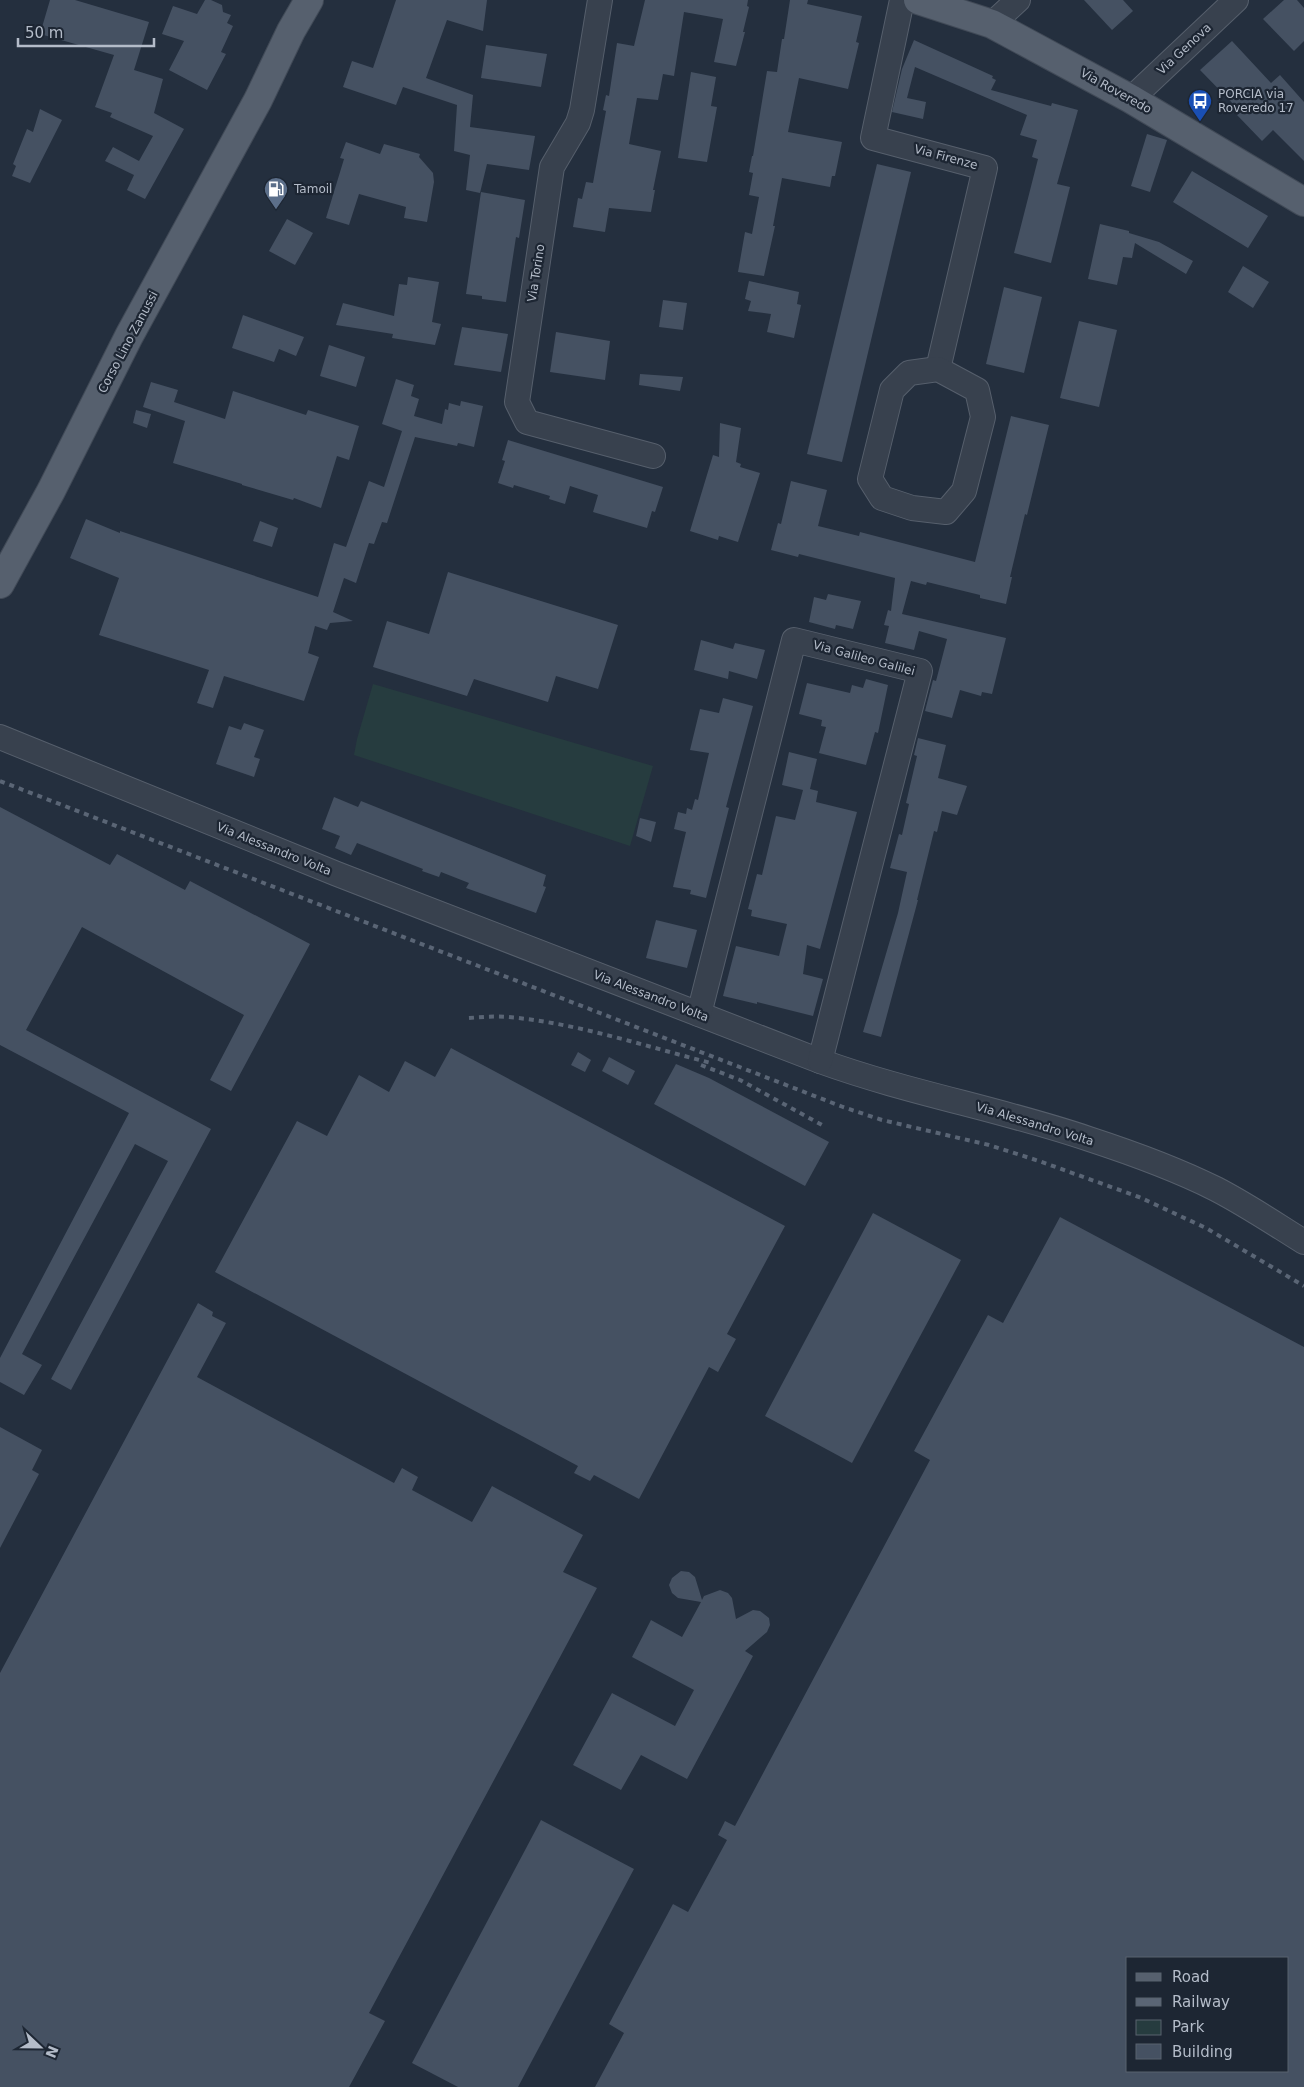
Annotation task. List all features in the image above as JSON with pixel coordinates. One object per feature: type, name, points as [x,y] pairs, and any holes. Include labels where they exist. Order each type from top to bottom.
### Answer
[{"type":"main road","name":"Corso Lino Zanussi","points":[[0,584],[51,491],[130,336],[258,100],[291,31],[309,0]]},
{"type":"main road","name":"Corso Lino Zanussi","points":[[258,100],[303,41],[326,0]]},
{"type":"main road","name":"Via Roveredo","points":[[918,0],[992,24],[1131,98],[1303,200]]},
{"type":"street","name":"Via Torino","points":[[600,0],[582,110],[578,123],[552,166],[517,402],[527,422],[653,456]]},
{"type":"street","name":"Via Firenze","points":[[902,0],[873,138],[985,168],[938,369]]},
{"type":"street","points":[[992,24],[1018,0]]},
{"type":"street","name":"Via Genova","points":[[1131,98],[1236,0]]},
{"type":"street","points":[[938,369],[977,390],[983,417],[964,491],[946,512],[912,508],[882,498],[870,479],[892,390],[909,373],[938,369]]},
{"type":"street","name":"Via Galileo Galilei","points":[[699,1014],[794,640],[920,671],[820,1061]]},
{"type":"street","name":"Via Alessandro Volta","points":[[0,737],[337,874],[820,1061],[868,1078],[1005,1114],[1090,1139],[1169,1169],[1216,1189],[1304,1242]]},
{"type":"green space","points":[[373,684],[653,766],[630,846],[354,755]]},
{"type":"building","points":[[50,0],[75,0],[149,22],[134,70],[163,79],[154,113],[184,129],[145,199],[127,190],[134,175],[105,161],[113,147],[139,161],[153,136],[110,117],[112,113],[95,107],[114,55],[40,34]]},
{"type":"building","points":[[205,0],[211,0],[222,5],[223,12],[231,15],[227,23],[233,26],[221,52],[226,54],[207,90],[169,70],[184,41],[162,34],[173,6],[197,14]]},
{"type":"building","points":[[396,0],[487,0],[483,31],[447,20],[426,78],[473,95],[470,127],[535,136],[529,170],[487,164],[480,193],[466,190],[470,155],[454,151],[457,105],[403,87],[396,105],[343,87],[352,61],[373,68]]},
{"type":"building","points":[[645,0],[748,0],[747,6],[749,7],[743,32],[745,32],[736,66],[714,62],[723,19],[684,12],[674,76],[663,74],[658,100],[637,98],[629,144],[661,151],[653,190],[655,190],[651,212],[609,208],[605,232],[573,227],[578,198],[582,199],[586,182],[593,183],[606,111],[603,110],[606,95],[609,96],[617,43],[634,46]]},
{"type":"building","points":[[790,0],[808,0],[807,4],[862,16],[856,42],[859,43],[848,89],[799,78],[788,132],[842,142],[835,176],[832,176],[830,187],[782,178],[773,226],[775,226],[764,276],[738,272],[745,232],[752,234],[759,197],[749,195],[753,173],[749,172],[767,71],[777,72]]},
{"type":"building","points":[[1084,0],[1123,0],[1133,11],[1112,30]]},
{"type":"building","points":[[1284,0],[1297,0],[1304,8],[1304,41],[1294,51],[1263,19]]},
{"type":"building","points":[[914,40],[993,76],[992,78],[996,80],[991,90],[1051,106],[1052,103],[1078,110],[1057,184],[1070,187],[1051,263],[1014,253],[1038,159],[1032,157],[1037,140],[1020,135],[1027,115],[915,67],[907,98],[926,102],[923,119],[892,112],[902,69]]},
{"type":"building","points":[[1232,41],[1271,83],[1280,75],[1304,102],[1304,161],[1273,130],[1262,141],[1237,115],[1241,112],[1200,70]]},
{"type":"building","points":[[486,45],[547,54],[541,87],[481,78]]},
{"type":"building","points":[[691,72],[716,77],[711,106],[717,107],[707,162],[678,158]]},
{"type":"building","points":[[40,109],[62,120],[30,183],[12,176],[16,166],[13,164],[27,129],[33,132]]},
{"type":"building","points":[[1147,134],[1167,140],[1150,192],[1131,186]]},
{"type":"building","points":[[346,142],[380,154],[384,144],[420,154],[419,157],[433,173],[434,182],[427,222],[404,218],[406,207],[359,194],[349,225],[326,218],[344,159],[340,158]]},
{"type":"building","points":[[877,164],[911,172],[842,462],[807,454]]},
{"type":"building","points":[[1192,171],[1268,216],[1248,248],[1173,202]]},
{"type":"building","points":[[481,192],[525,200],[519,238],[516,237],[506,302],[482,299],[482,296],[466,294]]},
{"type":"building","points":[[287,219],[313,233],[295,265],[269,251]]},
{"type":"building","points":[[1100,224],[1129,231],[1129,233],[1159,242],[1193,261],[1186,274],[1135,243],[1132,258],[1123,257],[1117,285],[1088,279]]},
{"type":"building","points":[[1243,266],[1269,282],[1253,308],[1228,292]]},
{"type":"building","points":[[408,277],[439,282],[432,322],[441,324],[435,345],[392,338],[393,334],[336,325],[343,303],[394,316],[399,284],[407,285]]},
{"type":"building","points":[[749,281],[799,292],[797,304],[801,305],[794,338],[767,332],[771,314],[748,311],[751,301],[745,299]]},
{"type":"building","points":[[1004,287],[1042,297],[1024,373],[986,364]]},
{"type":"building","points":[[663,300],[687,303],[683,330],[659,327]]},
{"type":"building","points":[[243,315],[304,337],[296,356],[279,349],[274,362],[232,348]]},
{"type":"building","points":[[1079,321],[1117,330],[1099,407],[1060,398]]},
{"type":"building","points":[[462,327],[508,334],[501,372],[454,365]]},
{"type":"building","points":[[556,332],[610,341],[605,380],[550,372]]},
{"type":"building","points":[[329,345],[365,357],[356,387],[320,376]]},
{"type":"building","points":[[640,374],[683,377],[680,391],[639,385]]},
{"type":"building","points":[[396,379],[414,385],[411,396],[419,399],[414,416],[442,424],[445,409],[448,410],[449,403],[460,406],[461,401],[483,406],[474,447],[458,443],[457,446],[415,437],[387,523],[382,522],[374,544],[369,543],[356,583],[344,578],[333,612],[353,621],[330,623],[327,630],[315,626],[308,653],[319,657],[304,701],[224,676],[213,708],[197,703],[209,670],[99,635],[119,578],[70,558],[86,519],[120,533],[120,531],[318,597],[334,543],[346,547],[369,481],[384,487],[402,431],[382,424]]},
{"type":"building","points":[[151,382],[178,390],[174,402],[225,419],[233,391],[306,415],[308,410],[359,426],[349,460],[337,456],[321,508],[294,498],[293,500],[173,463],[185,421],[143,407]]},
{"type":"building","points":[[136,410],[151,414],[147,428],[133,423]]},
{"type":"building","points":[[1011,416],[1049,425],[1027,515],[1025,514],[1010,577],[1012,577],[1006,604],[980,598],[980,595],[927,582],[926,585],[911,581],[902,614],[1006,638],[992,694],[982,692],[981,696],[960,690],[952,718],[925,711],[933,680],[936,681],[947,639],[919,631],[914,650],[885,643],[889,626],[884,625],[888,610],[891,611],[895,578],[799,554],[798,557],[771,550],[778,523],[781,524],[791,481],[827,490],[818,526],[859,536],[860,532],[975,562]]},
{"type":"building","points":[[720,423],[741,428],[736,462],[741,464],[740,467],[760,473],[738,542],[719,536],[718,540],[690,531],[713,455],[719,457]]},
{"type":"building","points":[[508,440],[663,487],[655,512],[652,511],[647,528],[593,512],[598,495],[570,486],[565,504],[549,499],[550,496],[514,485],[513,488],[498,483],[505,461],[502,460]]},
{"type":"building","points":[[260,521],[278,528],[272,547],[253,541]]},
{"type":"building","points":[[448,572],[618,625],[598,689],[556,676],[548,702],[474,679],[467,696],[373,667],[387,621],[429,634]]},
{"type":"building","points":[[828,594],[861,601],[853,629],[836,625],[835,629],[809,622],[814,597],[826,600]]},
{"type":"building","points":[[701,640],[733,649],[735,643],[765,650],[757,679],[729,671],[728,679],[694,670]]},
{"type":"building","points":[[866,679],[888,685],[878,733],[875,732],[866,765],[819,753],[826,727],[821,726],[822,720],[799,714],[807,683],[850,693],[852,685],[863,688]]},
{"type":"building","points":[[723,698],[753,706],[726,807],[729,808],[706,898],[690,894],[691,890],[673,887],[686,832],[674,829],[678,812],[686,814],[687,808],[692,810],[695,799],[698,800],[709,753],[690,750],[700,709],[719,713]]},
{"type":"building","points":[[244,723],[264,730],[254,757],[260,759],[254,777],[216,764],[229,726],[241,730]]},
{"type":"building","points":[[918,738],[946,745],[938,778],[967,786],[957,815],[942,811],[937,832],[934,831],[918,900],[881,1037],[863,1032],[898,913],[907,872],[890,868],[899,834],[902,835],[909,804],[906,803],[917,756],[914,755]]},
{"type":"building","points":[[789,752],[817,759],[810,789],[818,791],[816,802],[857,812],[820,949],[807,945],[803,974],[823,979],[813,1016],[757,1002],[757,1004],[723,996],[736,946],[779,956],[787,924],[751,916],[752,910],[748,909],[757,874],[762,875],[776,816],[795,820],[803,790],[782,785]]},
{"type":"building","points":[[334,797],[358,807],[361,801],[546,875],[543,886],[546,887],[536,913],[466,888],[469,883],[441,872],[439,877],[357,843],[351,855],[335,848],[340,836],[322,829]]},
{"type":"building","points":[[0,807],[110,865],[117,854],[185,890],[190,881],[310,944],[231,1091],[210,1080],[244,1015],[82,927],[26,1030],[211,1129],[71,1390],[51,1379],[168,1161],[135,1144],[22,1354],[42,1365],[24,1395],[0,1382],[0,1358],[129,1113],[0,1045]]},
{"type":"building","points":[[640,818],[656,822],[651,842],[636,836]]},
{"type":"building","points":[[656,920],[697,930],[687,968],[646,958]]},
{"type":"building","points":[[451,1048],[785,1226],[727,1334],[736,1339],[718,1372],[709,1367],[639,1499],[594,1475],[590,1481],[574,1473],[578,1466],[215,1272],[297,1121],[327,1136],[359,1075],[389,1092],[405,1061],[435,1077]]},
{"type":"building","points":[[578,1052],[591,1060],[585,1072],[571,1065]]},
{"type":"building","points":[[609,1057],[635,1071],[628,1085],[602,1071]]},
{"type":"building","points":[[676,1064],[709,1078],[829,1142],[805,1186],[654,1104]]},
{"type":"building","points":[[873,1213],[961,1260],[852,1463],[765,1416]]},
{"type":"building","points":[[1060,1217],[1304,1347],[1304,2087],[595,2087],[624,2033],[609,2024],[673,1904],[688,1912],[727,1840],[718,1835],[725,1821],[735,1826],[930,1460],[914,1451],[988,1315],[1003,1323]]},
{"type":"building","points":[[198,1303],[213,1312],[212,1316],[226,1323],[197,1377],[394,1483],[402,1468],[418,1477],[412,1490],[472,1522],[492,1486],[583,1535],[563,1572],[597,1588],[369,2013],[385,2021],[349,2087],[0,2087],[0,1673]]},
{"type":"building","points":[[0,1427],[42,1450],[32,1470],[39,1474],[0,1548]]},
{"type":"building","points":[[681,1571],[689,1572],[695,1577],[702,1600],[704,1596],[720,1590],[728,1593],[732,1598],[736,1619],[753,1610],[760,1611],[769,1618],[770,1625],[767,1632],[745,1651],[753,1656],[687,1779],[641,1755],[621,1790],[573,1765],[612,1693],[675,1726],[694,1690],[632,1657],[651,1620],[682,1637],[701,1602],[678,1598],[672,1593],[669,1585],[672,1578]]},
{"type":"building","points":[[541,1820],[634,1869],[518,2087],[458,2087],[412,2063]]},
{"type":"railway","points":[[0,781],[843,1107],[882,1120],[989,1145],[1139,1197],[1206,1228],[1304,1286]]},
{"type":"railway","points":[[469,1018],[508,1017],[559,1024],[711,1063]]},
{"type":"railway","points":[[701,1065],[740,1080],[822,1125]]},
{"type":"place","name":"PORCIA via Roveredo 17","points":[[1200,122]]},
{"type":"place","name":"Tamoil","points":[[276,210]]}]
